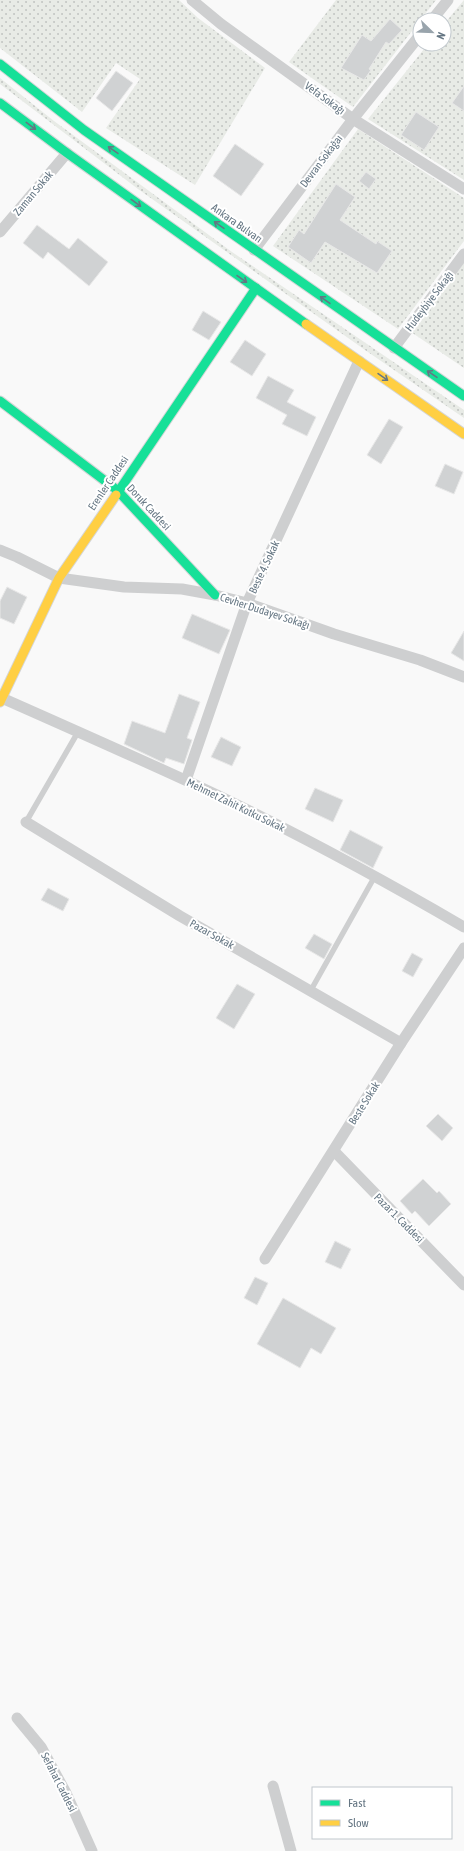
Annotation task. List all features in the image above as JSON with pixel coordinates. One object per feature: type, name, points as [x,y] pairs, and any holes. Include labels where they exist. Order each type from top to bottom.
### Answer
[{"type":"main road","name":"Ankara Bulvarı","points":[[0,64],[84,130],[464,396]]},
{"type":"main road","points":[[0,103],[67,153],[256,288],[464,434]]},
{"type":"main road","name":"Erenler Caddesi","points":[[1,700],[59,578],[117,490],[256,288]]},
{"type":"main road","name":"Doruk Caddesi","points":[[0,401],[117,490],[215,594]]},
{"type":"street","name":"Vefa Sokağı","points":[[192,0],[221,24],[353,119],[464,189]]},
{"type":"street","points":[[438,12],[448,0]]},
{"type":"street","name":"Devran Sokağaı","points":[[254,250],[353,119],[412,45]]},
{"type":"street","name":"Zaman Sokak","points":[[0,232],[67,153]]},
{"type":"street","name":"Hudeybiye Sokağı","points":[[394,348],[464,254]]},
{"type":"street","name":"Beste 4. Sokak","points":[[186,780],[247,603],[359,361]]},
{"type":"street","name":"Cevher Dudayev Sokağı","points":[[0,550],[59,578],[111,586],[182,589],[215,594],[247,603],[334,634],[420,660],[464,677]]},
{"type":"street","name":"Mehmet Zahit Kotku Sokak","points":[[1,700],[186,780],[375,876],[464,927]]},
{"type":"street","name":"Pazar Sokak","points":[[26,822],[180,916],[401,1042]]},
{"type":"street","name":"Beste Sokak","points":[[265,1259],[401,1042],[464,948]]},
{"type":"street","name":"Pazar 1. Caddesi","points":[[334,1151],[464,1285]]},
{"type":"street","name":"Sefahat Caddesi","points":[[18,1718],[41,1747],[66,1793],[92,1851]]},
{"type":"street","points":[[273,1786],[291,1851]]},
{"type":"lane","points":[[26,822],[78,732]]},
{"type":"lane","points":[[312,990],[375,876]]},
{"type":"shaded area","points":[[0,0],[179,0],[198,18],[265,68],[195,185],[106,128],[140,79],[116,63],[82,112],[0,48]]},
{"type":"shaded area","points":[[336,0],[436,0],[427,12],[412,12],[412,31],[353,107],[289,62]]},
{"type":"shaded area","points":[[464,0],[464,180],[368,119],[422,52],[452,52],[452,14]]},
{"type":"shaded area","points":[[0,78],[54,121],[232,252],[464,410],[464,418],[365,350],[138,189],[0,84]]},
{"type":"shaded area","points":[[358,129],[464,198],[464,241],[398,329],[273,246]]},
{"type":"shaded area","points":[[464,263],[464,368],[411,332]]},
{"type":"building","points":[[390,19],[402,30],[389,44],[386,42],[364,80],[341,68],[362,35],[371,41]]},
{"type":"building","points":[[116,71],[133,83],[112,111],[96,98]]},
{"type":"building","points":[[464,86],[464,111],[452,103]]},
{"type":"building","points":[[416,112],[439,127],[424,150],[401,135]]},
{"type":"building","points":[[235,144],[264,164],[241,196],[213,176]]},
{"type":"building","points":[[366,172],[376,179],[369,189],[359,181]]},
{"type":"building","points":[[336,184],[355,197],[340,220],[376,244],[377,241],[392,251],[377,273],[325,242],[311,263],[288,247],[299,230],[304,234]]},
{"type":"building","points":[[37,225],[69,249],[78,238],[108,262],[89,286],[48,252],[43,259],[23,243]]},
{"type":"building","points":[[203,311],[221,322],[209,340],[192,330]]},
{"type":"building","points":[[245,340],[266,354],[252,376],[230,362]]},
{"type":"building","points":[[268,376],[294,390],[287,402],[316,417],[307,436],[282,424],[287,415],[256,398]]},
{"type":"building","points":[[389,419],[403,427],[381,464],[367,455]]},
{"type":"building","points":[[445,464],[463,472],[454,494],[435,486]]},
{"type":"building","points":[[7,587],[27,597],[14,624],[0,618],[0,601]]},
{"type":"building","points":[[192,614],[230,630],[219,654],[182,638]]},
{"type":"building","points":[[464,631],[464,661],[451,653]]},
{"type":"building","points":[[179,694],[200,702],[187,738],[192,740],[184,764],[166,758],[164,763],[124,744],[132,721],[165,733]]},
{"type":"building","points":[[221,737],[241,747],[232,766],[211,757]]},
{"type":"building","points":[[315,788],[343,800],[333,822],[305,809]]},
{"type":"building","points":[[350,830],[383,847],[373,868],[340,850]]},
{"type":"building","points":[[48,888],[69,899],[63,911],[41,900]]},
{"type":"building","points":[[314,934],[332,944],[324,959],[305,948]]},
{"type":"building","points":[[412,953],[423,959],[413,977],[402,971]]},
{"type":"building","points":[[237,984],[255,994],[234,1029],[216,1018]]},
{"type":"building","points":[[438,1114],[453,1128],[442,1141],[426,1126]]},
{"type":"building","points":[[423,1179],[437,1193],[439,1191],[451,1204],[429,1226],[415,1211],[412,1214],[400,1201]]},
{"type":"building","points":[[335,1241],[351,1249],[341,1269],[325,1262]]},
{"type":"building","points":[[255,1277],[268,1283],[257,1305],[244,1298]]},
{"type":"building","points":[[283,1298],[336,1328],[321,1354],[311,1348],[300,1368],[257,1344]]},
{"type":"traffic: fast","points":[[0,64],[84,130],[464,396]]},
{"type":"traffic: fast","points":[[0,103],[67,153],[306,324]]},
{"type":"traffic: fast","points":[[116,495],[256,288]]},
{"type":"traffic: fast","points":[[0,401],[117,490],[215,595]]},
{"type":"traffic: slow","points":[[306,324],[464,434]]},
{"type":"traffic: slow","points":[[0,702],[59,578],[116,495]]}]
